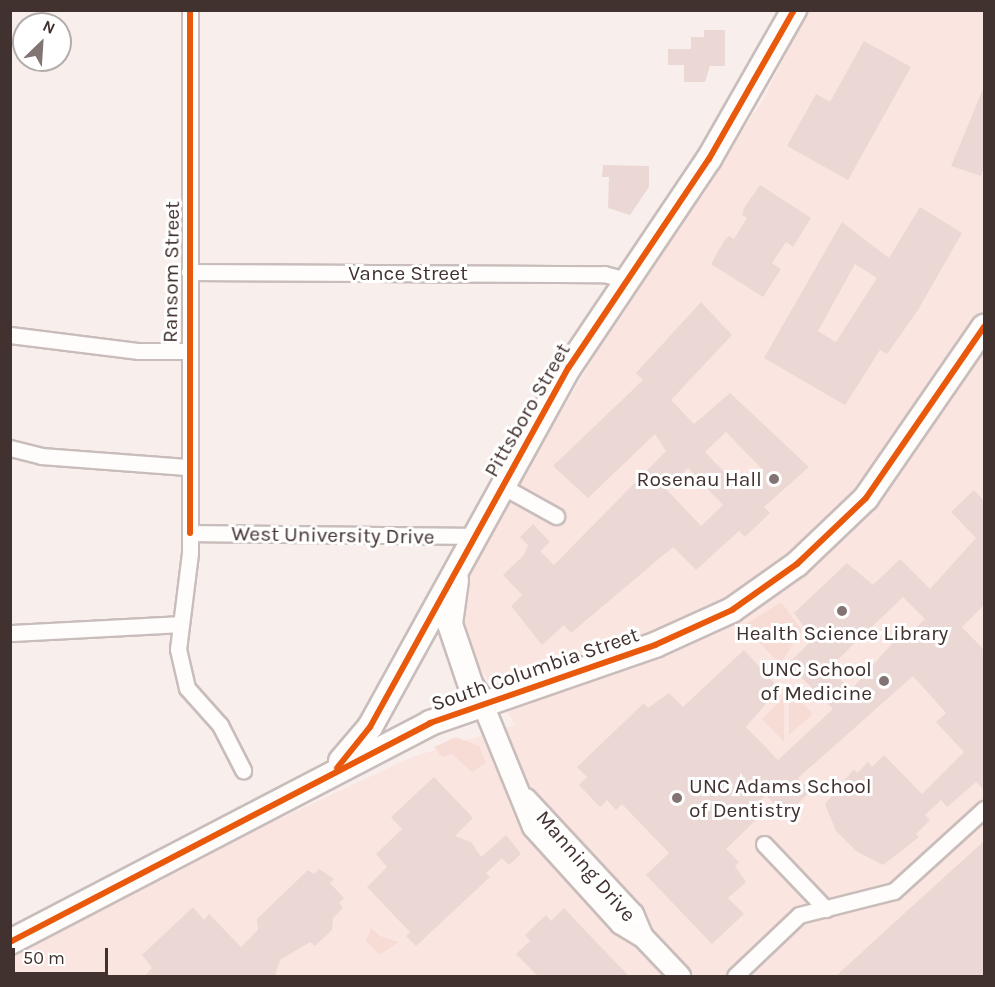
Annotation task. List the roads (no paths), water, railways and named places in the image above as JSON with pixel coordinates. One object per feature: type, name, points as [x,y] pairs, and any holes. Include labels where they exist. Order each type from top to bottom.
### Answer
[{"type":"main road","name":"Pittsboro Street","points":[[336,769],[366,733],[450,574],[463,561],[502,486],[626,280],[710,159],[794,10]]},
{"type":"main road","name":"South Columbia Street","points":[[10,942],[336,769],[482,702],[656,645],[732,610],[780,578],[834,532],[885,474],[984,327]]},
{"type":"main road","name":"Manning Drive","points":[[463,561],[452,592],[450,624],[471,686],[482,702]]},
{"type":"street","name":"Ransom Street","points":[[190,10],[187,351],[187,467],[190,533],[180,624],[179,662],[188,688],[220,725],[243,770]]},
{"type":"street","name":"Vance Street","points":[[189,272],[604,274],[626,280]]},
{"type":"street","points":[[10,335],[139,351],[187,351]]},
{"type":"street","points":[[10,448],[41,456],[187,467]]},
{"type":"street","points":[[502,486],[556,516]]},
{"type":"street","name":"West University Drive","points":[[190,533],[475,536]]},
{"type":"street","points":[[10,633],[180,624]]},
{"type":"street","name":"Manning Drive","points":[[482,702],[526,799],[533,827],[621,924],[643,937],[680,976]]},
{"type":"street","points":[[735,976],[798,915],[894,891],[984,809]]},
{"type":"street","points":[[764,844],[826,909]]},
{"type":"place","name":"Rosenau Hall","points":[[774,479]]},
{"type":"place","name":"Health Science Library","points":[[842,611]]},
{"type":"place","name":"UNC School of Medicine","points":[[884,681]]},
{"type":"place","name":"UNC Adams School of Dentistry","points":[[677,798]]}]
